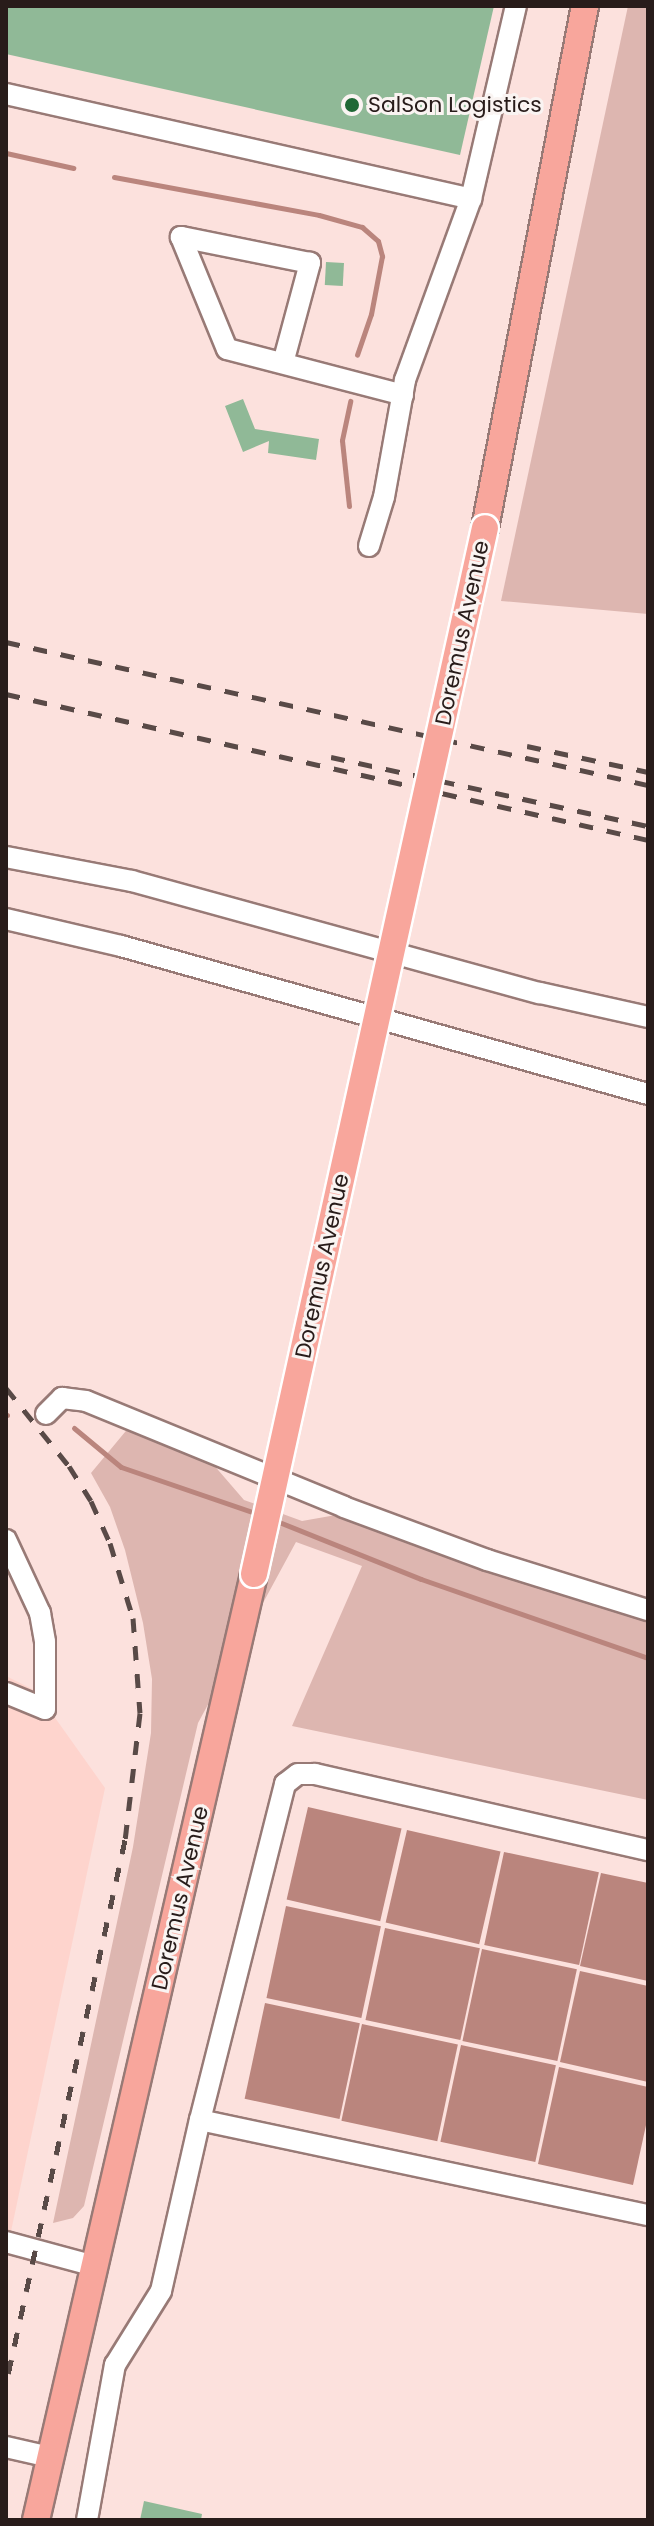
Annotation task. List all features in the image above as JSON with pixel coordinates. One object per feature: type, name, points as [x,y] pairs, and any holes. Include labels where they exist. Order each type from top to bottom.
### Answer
[{"type":"main road","name":"Doremus Avenue","points":[[36,2520],[254,1574],[485,528],[585,6]]},
{"type":"street","points":[[369,546],[384,497],[403,395],[471,199],[516,6]]},
{"type":"street","points":[[6,94],[471,199]]},
{"type":"street","points":[[283,363],[310,263],[181,237],[227,349],[403,395]]},
{"type":"street","points":[[6,857],[132,881],[540,993],[648,1017]]},
{"type":"street","points":[[6,919],[121,946],[648,1094]]},
{"type":"street","points":[[46,1414],[62,1398],[86,1401],[458,1549],[557,1585],[648,1610]]},
{"type":"street","points":[[6,1540],[40,1613],[45,1642],[45,1709],[6,1693]]},
{"type":"street","points":[[87,2520],[115,2365],[161,2291],[200,2120],[285,1784],[298,1774],[315,1774],[648,1850]]},
{"type":"street","points":[[200,2120],[648,2215]]},
{"type":"street","points":[[6,2242],[95,2266]]},
{"type":"street","points":[[6,2447],[50,2457]]},
{"type":"shaded area","points":[[628,6],[648,6],[648,614],[501,601]]},
{"type":"shaded area","points":[[130,1426],[206,1456],[244,1500],[302,1521],[336,1515],[563,1594],[648,1618],[648,1800],[292,1726],[362,1566],[296,1542],[198,1723],[84,2206],[73,2218],[53,2223],[133,1847],[151,1733],[152,1679],[143,1623],[125,1550],[110,1507],[91,1473]]},
{"type":"shaded area","points":[[6,1676],[36,1691],[105,1788],[6,2255]]},
{"type":"shaded area","points":[[308,1807],[402,1829],[380,1921],[287,1900]]},
{"type":"shaded area","points":[[407,1830],[501,1852],[479,1944],[386,1923]]},
{"type":"shaded area","points":[[504,1852],[599,1872],[579,1965],[484,1945]]},
{"type":"shaded area","points":[[601,1873],[648,1883],[648,1981],[580,1966]]},
{"type":"shaded area","points":[[286,1906],[381,1926],[361,2018],[266,1998]]},
{"type":"shaded area","points":[[385,1928],[480,1948],[460,2040],[365,2020]]},
{"type":"shaded area","points":[[482,1949],[577,1969],[557,2061],[462,2041]]},
{"type":"shaded area","points":[[580,1971],[648,1986],[648,2082],[560,2062]]},
{"type":"shaded area","points":[[265,2003],[360,2023],[340,2119],[245,2099]]},
{"type":"shaded area","points":[[362,2024],[458,2044],[437,2141],[341,2121]]},
{"type":"shaded area","points":[[461,2045],[556,2065],[535,2162],[440,2142]]},
{"type":"shaded area","points":[[559,2067],[648,2087],[648,2116],[633,2185],[538,2164]]},
{"type":"building","name":"SalSon Logistics","points":[[6,6],[494,6],[460,155],[6,54]]},
{"type":"building","points":[[326,262],[344,263],[343,286],[325,285]]},
{"type":"building","points":[[243,399],[255,429],[319,439],[316,460],[268,453],[269,441],[243,452],[225,406]]},
{"type":"building","points":[[144,2501],[202,2514],[201,2520],[140,2520]]},
{"type":"waterway","points":[[6,153],[73,168]]},
{"type":"waterway","points":[[114,177],[319,215],[362,227],[378,241],[382,256],[371,314],[357,355]]},
{"type":"waterway","points":[[349,506],[342,440],[350,401]]},
{"type":"waterway","points":[[74,1428],[121,1467],[261,1515]]},
{"type":"waterway","points":[[274,1520],[421,1579],[648,1658]]},
{"type":"railway","points":[[6,642],[648,785]]},
{"type":"railway","points":[[6,694],[648,840]]},
{"type":"railway","points":[[527,746],[648,772]]},
{"type":"railway","points":[[331,757],[648,826]]},
{"type":"railway","points":[[6,1388],[69,1466],[91,1501],[110,1543],[133,1618],[140,1713],[125,1840],[6,2384]]},
{"type":"place","name":"SalSon Logistics","points":[[352,105]]}]
